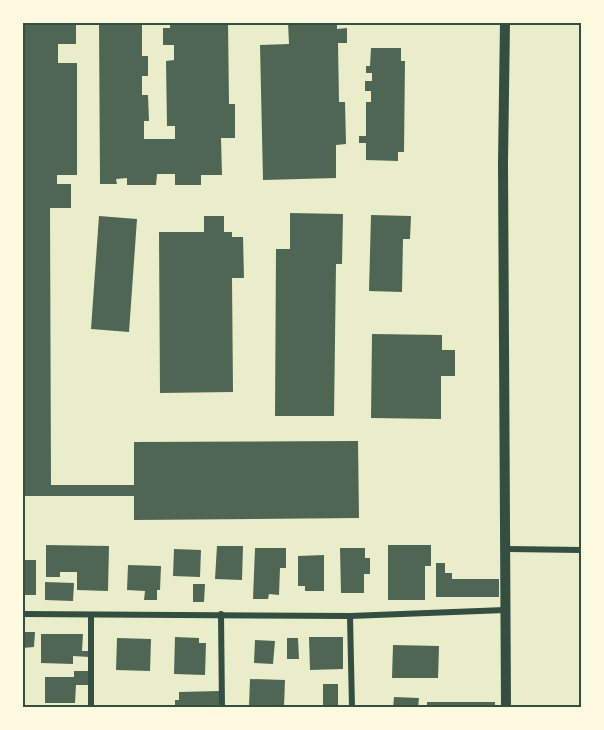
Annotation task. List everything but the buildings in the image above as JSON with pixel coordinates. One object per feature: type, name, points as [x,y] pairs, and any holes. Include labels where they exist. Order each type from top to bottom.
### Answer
[{"type":"street","points":[[505,22],[503,163],[506,708]]},
{"type":"street","points":[[506,549],[582,549]]},
{"type":"street","points":[[22,614],[350,616],[505,610]]},
{"type":"street","points":[[221,614],[222,708]]},
{"type":"street","points":[[91,616],[91,708]]},
{"type":"street","points":[[350,616],[352,708]]}]
